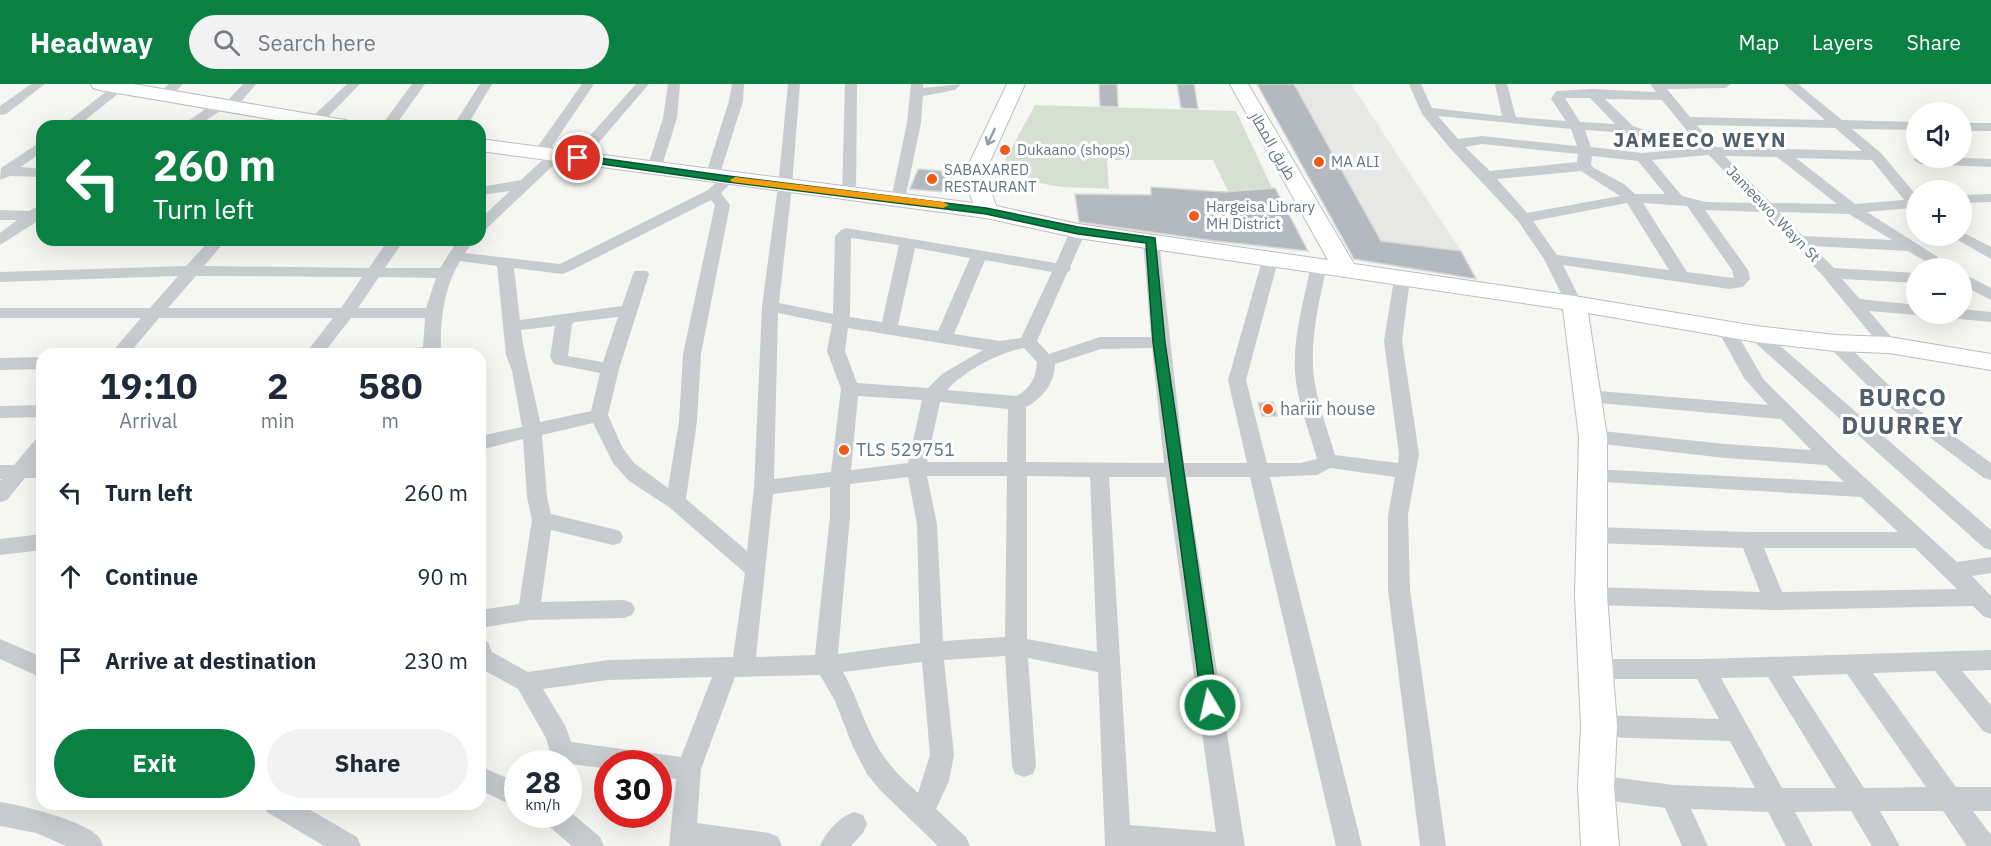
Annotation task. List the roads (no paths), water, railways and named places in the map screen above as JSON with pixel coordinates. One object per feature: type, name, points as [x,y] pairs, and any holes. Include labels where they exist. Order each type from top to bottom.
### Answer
[{"type":"main road","points":[[100,84],[170,89],[226,105],[300,120]]},
{"type":"main road","points":[[986,211],[978,185],[978,166],[1016,84]]},
{"type":"main road","name":"طريق المطار","points":[[1239,84],[1345,269]]},
{"type":"main road","points":[[486,146],[654,169],[718,183],[785,186],[986,211],[1078,231],[1270,257],[1447,286],[1574,303],[1756,334],[1835,343],[1889,345],[1991,362]]},
{"type":"main road","points":[[1574,303],[1593,437],[1591,596],[1599,726],[1596,787],[1600,846]]},
{"type":"street","points":[[0,111],[39,84]]},
{"type":"street","points":[[199,120],[226,105],[250,84]]},
{"type":"street","points":[[323,120],[354,84]]},
{"type":"street","points":[[392,120],[419,84]]},
{"type":"street","points":[[463,120],[486,84]]},
{"type":"street","points":[[486,221],[525,184],[549,153],[588,84]]},
{"type":"street","points":[[578,158],[643,84]]},
{"type":"street","points":[[654,169],[670,118],[674,84]]},
{"type":"street","points":[[676,502],[688,421],[692,354],[723,205],[718,183],[738,84]]},
{"type":"street","points":[[769,846],[682,840],[689,769],[735,667],[756,570],[764,488],[770,306],[785,186],[794,84]]},
{"type":"street","points":[[849,193],[851,84]]},
{"type":"street","points":[[898,199],[917,89],[950,87],[955,84]]},
{"type":"street","points":[[1415,84],[1427,111],[1454,144],[1523,218],[1552,259],[1574,303]]},
{"type":"street","points":[[1501,84],[1510,121]]},
{"type":"street","points":[[1681,276],[1631,198],[1618,186],[1595,176],[1585,158],[1576,126],[1558,99],[1559,95],[1567,93],[1725,84]]},
{"type":"street","points":[[1790,84],[1876,156],[1906,192]]},
{"type":"street","points":[[78,120],[122,86]]},
{"type":"street","name":"Jameewo_Wayn St","points":[[1660,88],[1699,137],[1829,273],[1889,345]]},
{"type":"street","points":[[1592,93],[1628,129]]},
{"type":"street","points":[[1427,111],[1510,121],[1628,129],[1646,135],[1699,137]]},
{"type":"street","points":[[1482,140],[1488,119]]},
{"type":"street","points":[[1688,121],[1906,126]]},
{"type":"street","points":[[1972,127],[1991,127]]},
{"type":"street","points":[[1646,135],[1665,154]]},
{"type":"street","points":[[1454,144],[1482,140],[1585,158]]},
{"type":"street","points":[[3,173],[36,149]]},
{"type":"street","points":[[1486,176],[1585,158],[1642,157],[1712,151],[1876,156]]},
{"type":"street","points":[[1782,154],[1852,209],[1906,243]]},
{"type":"street","points":[[1642,157],[1677,199]]},
{"type":"street","points":[[1972,162],[1991,163]]},
{"type":"street","points":[[3,173],[36,173]]},
{"type":"street","points":[[454,256],[562,269],[718,183]]},
{"type":"street","points":[[486,190],[525,184]]},
{"type":"street","points":[[1523,218],[1631,198],[1677,199],[1694,205],[1852,209],[1906,205]]},
{"type":"street","points":[[1972,199],[1991,198]]},
{"type":"street","points":[[1552,259],[1737,284],[1742,279],[1740,270],[1694,205]]},
{"type":"street","points":[[0,215],[36,214]]},
{"type":"street","points":[[0,240],[36,216]]},
{"type":"street","points":[[1028,342],[1063,269],[1078,231]]},
{"type":"street","points":[[957,846],[890,783],[876,766],[865,747],[845,698],[826,665],[840,516],[840,480],[850,389],[836,351],[841,321],[843,236],[850,232],[1063,269]]},
{"type":"street","points":[[1099,468],[1118,841],[1231,846],[1175,470],[1159,342],[1151,240]]},
{"type":"street","points":[[1799,241],[1906,246]]},
{"type":"street","points":[[890,328],[908,242]]},
{"type":"street","points":[[1972,242],[1990,252]]},
{"type":"street","points":[[123,348],[213,246]]},
{"type":"street","points":[[319,348],[346,314],[392,246]]},
{"type":"street","points":[[432,348],[432,313],[444,273],[462,246]]},
{"type":"street","points":[[1911,246],[1931,258]]},
{"type":"street","points":[[944,338],[979,255]]},
{"type":"street","points":[[1270,257],[1237,380],[1349,846]]},
{"type":"street","points":[[505,263],[515,355],[521,371],[532,431],[537,497],[542,520],[529,611]]},
{"type":"street","points":[[1319,265],[1306,333],[1304,371],[1308,397],[1327,461]]},
{"type":"street","points":[[0,277],[193,271],[375,270],[444,273]]},
{"type":"street","points":[[1829,273],[1906,277]]},
{"type":"street","points":[[641,274],[610,369],[599,415],[614,451],[626,468],[643,483],[676,502],[756,570]]},
{"type":"street","points":[[1402,279],[1394,341],[1409,454],[1404,471],[1398,515],[1399,590],[1433,846]]},
{"type":"street","points":[[1972,284],[1991,295]]},
{"type":"street","points":[[1854,304],[1906,309]]},
{"type":"street","points":[[770,306],[841,321],[1000,347],[1028,342]]},
{"type":"street","points":[[512,326],[629,311]]},
{"type":"street","points":[[0,313],[432,313]]},
{"type":"street","points":[[1972,315],[1991,317]]},
{"type":"street","points":[[567,319],[560,360],[610,369]]},
{"type":"street","points":[[1726,328],[1750,374],[1831,458],[1985,603]]},
{"type":"street","points":[[1756,334],[1991,542]]},
{"type":"street","points":[[850,389],[1017,404],[1037,392],[1046,374],[1046,361],[1028,342]]},
{"type":"street","points":[[1046,361],[1100,343],[1159,342]]},
{"type":"street","points":[[1835,343],[1895,402],[1991,473]]},
{"type":"street","points":[[922,812],[936,781],[942,756],[933,651],[927,524],[916,469],[932,395],[948,378],[1000,347]]},
{"type":"street","points":[[0,364],[36,363]]},
{"type":"street","points":[[1587,396],[1787,413]]},
{"type":"street","points":[[1017,404],[1016,646],[1024,766]]},
{"type":"street","points":[[0,412],[36,411]]},
{"type":"street","points":[[486,442],[599,415]]},
{"type":"street","points":[[1593,437],[1725,451],[1831,458]]},
{"type":"street","points":[[0,495],[36,452]]},
{"type":"street","points":[[764,488],[916,469],[1309,469],[1317,468],[1327,461],[1404,471]]},
{"type":"street","points":[[0,472],[36,471]]},
{"type":"street","points":[[1593,476],[1863,489]]},
{"type":"street","points":[[542,520],[613,537]]},
{"type":"street","points":[[1593,535],[1750,540],[1919,540]]},
{"type":"street","points":[[1750,540],[1775,601]]},
{"type":"street","points":[[0,547],[36,543]]},
{"type":"street","points":[[1953,571],[1991,565]]},
{"type":"street","points":[[1591,596],[1985,603]]},
{"type":"street","points":[[486,618],[529,611],[624,609]]},
{"type":"street","points":[[526,682],[608,670],[826,665],[933,651],[1016,646],[1109,664]]},
{"type":"street","points":[[0,648],[36,665]]},
{"type":"street","points":[[486,658],[526,682],[557,735],[560,750]]},
{"type":"street","points":[[1595,669],[1704,669],[1991,660]]},
{"type":"street","points":[[1940,661],[1991,723]]},
{"type":"street","points":[[1852,663],[1983,846]]},
{"type":"street","points":[[1774,666],[1887,846]]},
{"type":"street","points":[[1704,669],[1800,846]]},
{"type":"street","points":[[1599,726],[1738,730]]},
{"type":"street","points":[[672,767],[689,769]]},
{"type":"street","points":[[486,780],[504,789]]},
{"type":"street","points":[[1596,787],[1673,797],[1776,800],[1991,799]]},
{"type":"street","points":[[1673,797],[1695,846]]},
{"type":"street","points":[[286,810],[348,846]]},
{"type":"street","points":[[0,814],[35,811],[90,846]]},
{"type":"street","points":[[833,846],[854,824]]},
{"type":"street","points":[[570,828],[591,846]]},
{"type":"place","name":"Dukaano (shops)","points":[[1005,150]]},
{"type":"place","name":"MA ALI","points":[[1319,162]]},
{"type":"place","name":"SABAXARED RESTAURANT","points":[[932,179]]},
{"type":"place","name":"Hargeisa Library MH District","points":[[1194,216]]},
{"type":"place","name":"hariir house","points":[[1268,409]]},
{"type":"place","name":"TLS 529751","points":[[844,450]]},
{"type":"district","name":"JAMEECO WEYN","points":[[1700,140]]},
{"type":"district","name":"BURCO DUURREY","points":[[1903,412]]}]
